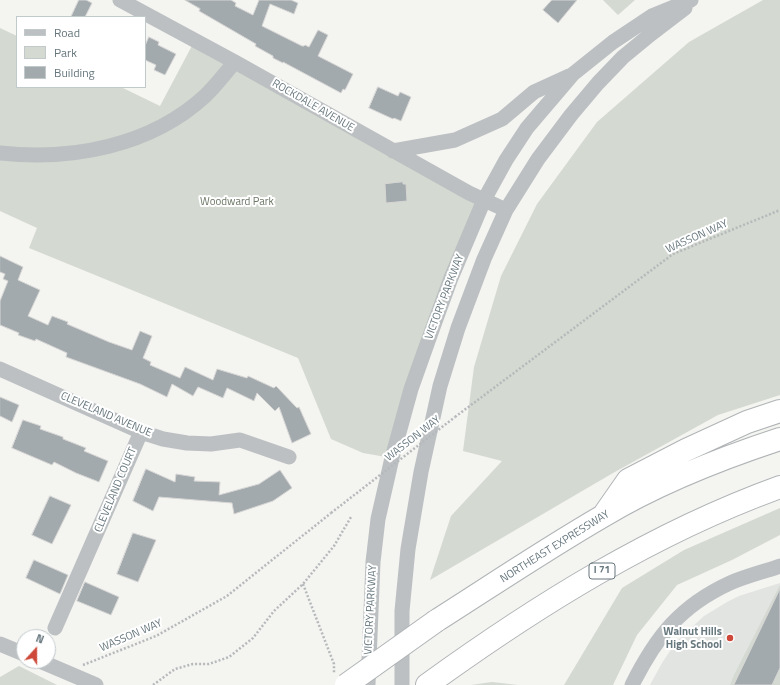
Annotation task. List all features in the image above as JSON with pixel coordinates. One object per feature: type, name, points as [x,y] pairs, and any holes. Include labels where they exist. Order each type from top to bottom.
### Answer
[{"type":"highway","points":[[603,516],[628,480],[747,422],[780,411]]},
{"type":"highway","name":"NORTHEAST EXPRESSWAY","points":[[340,681],[603,516],[659,486],[744,451],[780,439]]},
{"type":"highway","name":"I 71","points":[[432,682],[518,623],[619,560],[712,515],[780,487]]},
{"type":"street","name":"ROCKDALE AVENUE","points":[[120,0],[235,62],[393,151],[484,200],[506,210]]},
{"type":"street","name":"VICTORY PARKWAY","points":[[368,685],[373,562],[378,519],[392,458],[412,389],[432,330],[451,278],[484,200],[506,160],[527,128],[573,74],[613,42],[652,16],[691,0]]},
{"type":"street","points":[[402,685],[402,611],[408,549],[421,472],[440,386],[458,328],[484,259],[506,210],[538,159],[571,115],[598,83],[623,57],[696,0]]},
{"type":"street","points":[[0,154],[51,156],[87,151],[132,139],[155,129],[181,114],[205,96],[235,62]]},
{"type":"street","points":[[393,151],[455,140],[502,119],[534,92],[573,74]]},
{"type":"street","name":"CLEVELAND AVENUE","points":[[0,369],[141,432],[163,439],[187,443],[211,444],[240,440],[289,457]]},
{"type":"street","name":"CLEVELAND COURT","points":[[55,628],[141,432]]},
{"type":"street","points":[[632,685],[645,659],[658,639],[673,622],[691,606],[710,593],[731,583],[780,566]]},
{"type":"street","points":[[0,644],[16,651]]},
{"type":"street","points":[[56,668],[96,685]]},
{"type":"path","name":"WASSON WAY","points":[[64,672],[156,636],[227,596],[332,512],[455,417],[673,254],[780,210]]},
{"type":"path","points":[[153,685],[175,668],[193,664],[209,664],[229,657],[253,638],[274,611],[303,584],[334,546],[351,516]]},
{"type":"path","points":[[303,584],[340,681]]},
{"type":"shaded area","name":"Walnut Hills High School","points":[[780,583],[780,685],[650,685],[676,642],[704,616],[739,596]]},
{"type":"green space","points":[[603,0],[635,0],[618,15]]},
{"type":"green space","points":[[763,0],[780,0],[780,395],[718,415],[613,473],[430,580],[451,516],[502,461],[463,451],[474,367],[501,276],[537,204],[597,122],[689,42]]},
{"type":"green space","name":"Woodward Park","points":[[0,28],[16,36],[16,88],[123,88],[160,106],[195,40],[484,200],[392,458],[363,453],[331,439],[298,358],[29,248],[37,228],[0,211]]},
{"type":"green space","points":[[780,508],[780,535],[732,560],[677,585],[637,635],[613,685],[564,685],[622,588],[684,550]]},
{"type":"green space","points":[[780,585],[780,685],[730,685],[734,675]]},
{"type":"green space","points":[[16,668],[16,669],[25,669],[57,685],[0,685],[0,677]]},
{"type":"green space","points":[[492,682],[518,685],[471,685]]},
{"type":"building","points":[[79,0],[86,0],[92,3],[86,16],[71,16]]},
{"type":"building","points":[[185,0],[231,0],[236,3],[235,6],[253,15],[259,0],[291,0],[298,3],[294,14],[270,4],[262,26],[302,46],[305,45],[309,47],[318,30],[328,35],[318,56],[353,74],[345,90],[343,89],[341,93],[273,58],[273,56],[255,46],[256,44],[199,11],[200,9]]},
{"type":"building","points":[[552,0],[577,0],[558,23],[543,10]]},
{"type":"building","points":[[149,37],[159,42],[158,45],[176,54],[165,75],[154,70],[156,65],[146,60],[146,44]]},
{"type":"building","points":[[378,87],[398,96],[400,92],[411,97],[401,121],[369,108]]},
{"type":"building","points":[[403,182],[403,184],[406,184],[407,201],[386,203],[385,184]]},
{"type":"building","points":[[0,256],[23,267],[18,280],[40,290],[28,316],[48,325],[52,316],[109,342],[132,350],[140,331],[152,336],[143,358],[151,362],[150,365],[180,378],[185,367],[213,380],[217,369],[247,378],[248,376],[274,388],[276,386],[297,408],[299,407],[311,434],[292,443],[279,407],[275,411],[257,393],[254,401],[227,388],[223,398],[198,387],[193,396],[172,384],[167,397],[140,384],[66,357],[67,353],[36,339],[35,341],[18,335],[19,333],[0,325],[0,301],[8,281],[3,279],[5,274],[0,272]]},
{"type":"building","points":[[0,397],[19,405],[12,422],[0,416]]},
{"type":"building","points":[[23,420],[41,426],[40,429],[63,437],[63,439],[86,448],[84,451],[108,461],[99,482],[54,462],[52,465],[12,448]]},
{"type":"building","points":[[146,469],[175,482],[176,474],[195,477],[194,481],[220,482],[219,495],[259,484],[280,470],[292,488],[273,501],[234,514],[232,503],[159,497],[153,511],[133,501]]},
{"type":"building","points":[[50,496],[71,505],[52,544],[32,535]]},
{"type":"building","points":[[133,533],[156,540],[138,582],[117,574]]},
{"type":"building","points":[[34,560],[68,575],[60,594],[26,578]]},
{"type":"building","points":[[85,582],[119,597],[111,615],[77,601]]},
{"type":"building","points":[[780,589],[780,668],[772,685],[734,685]]},
{"type":"place","name":"Walnut Hills High School","points":[[730,638]]}]
